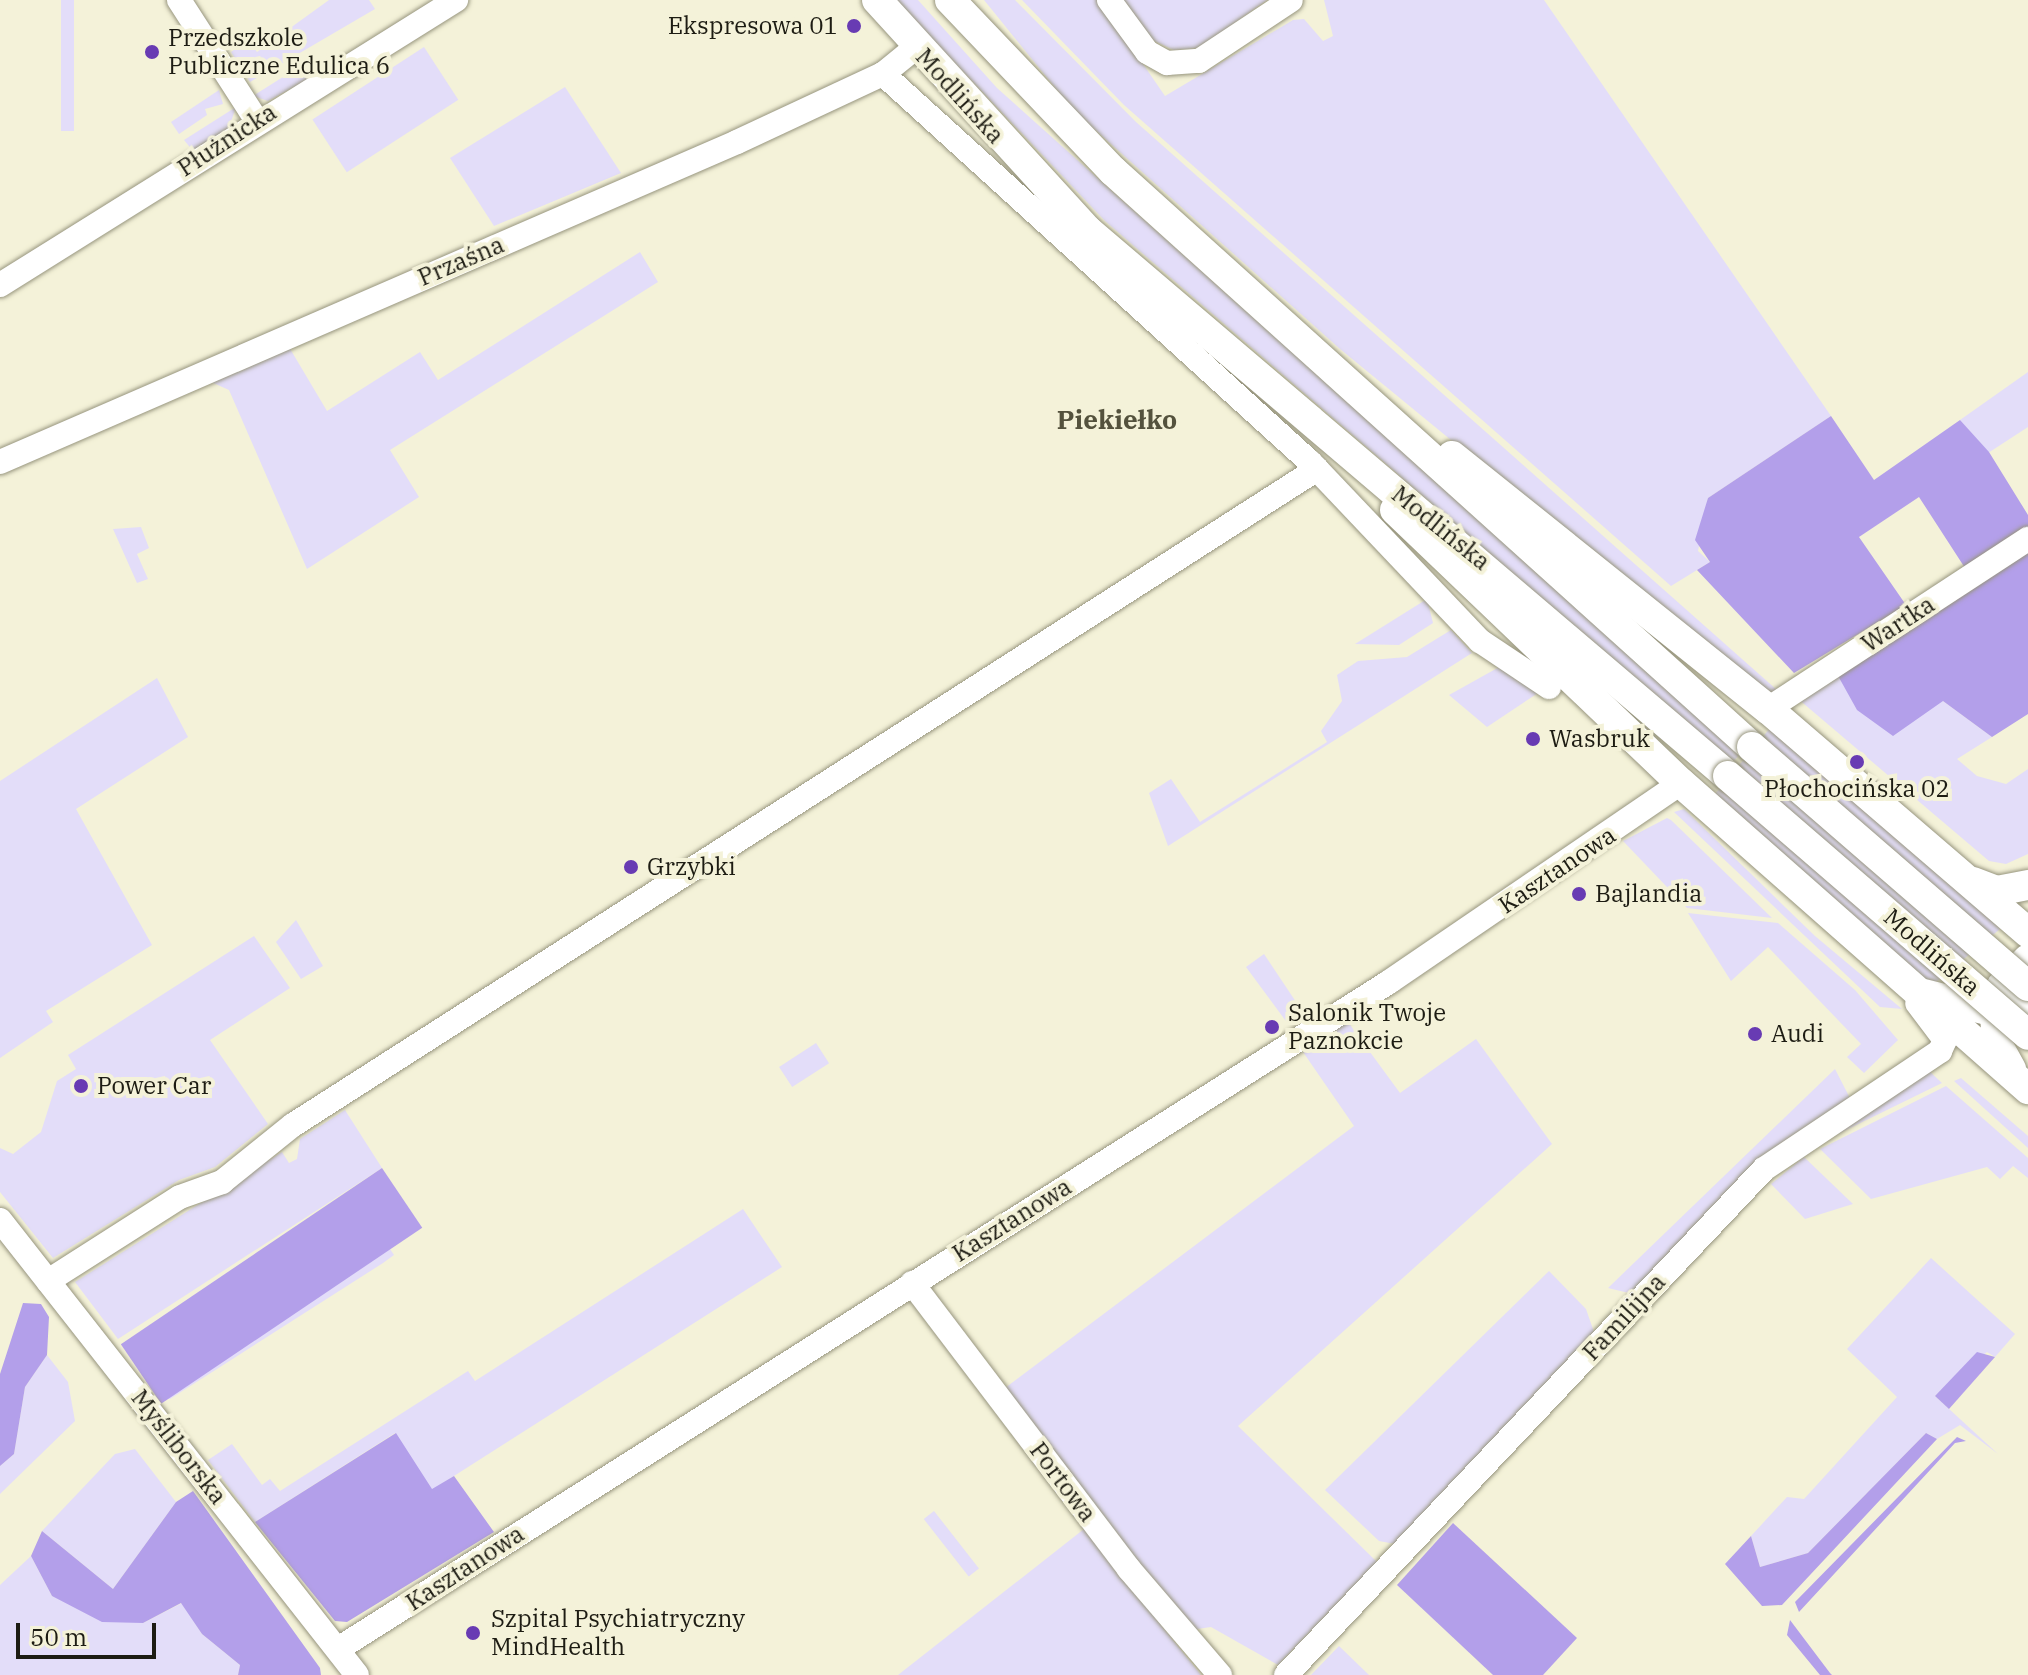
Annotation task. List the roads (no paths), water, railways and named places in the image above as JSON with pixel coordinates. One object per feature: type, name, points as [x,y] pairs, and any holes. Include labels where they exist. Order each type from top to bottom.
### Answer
[{"type":"main road","name":"Modlińska","points":[[877,0],[915,48],[1088,231],[2028,1035]]},
{"type":"main road","name":"Modlińska","points":[[950,0],[1062,123],[1752,747],[2028,986]]},
{"type":"main road","points":[[1303,338],[1768,709],[2028,933]]},
{"type":"main road","name":"Modlińska","points":[[1314,425],[1423,540],[1681,783],[1907,988],[2022,1083]]},
{"type":"main road","points":[[1971,881],[1997,891],[2028,885]]},
{"type":"main road","points":[[2022,1083],[1997,1044],[1995,1012],[2002,986],[2028,959]]},
{"type":"main road","points":[[1907,988],[1995,1012],[2028,1000]]},
{"type":"street","points":[[179,0],[257,121]]},
{"type":"street","name":"Płużnicka","points":[[0,285],[257,121],[456,0]]},
{"type":"street","points":[[1109,0],[1147,52],[1167,63],[1199,61],[1291,0]]},
{"type":"street","name":"Przaśna","points":[[0,462],[883,74],[915,48]]},
{"type":"street","name":"Modlińska","points":[[883,74],[1317,469],[1480,641],[1549,687]]},
{"type":"street","points":[[48,1281],[180,1197],[222,1182],[293,1125],[1317,469]]},
{"type":"street","name":"Wartka","points":[[1768,709],[2028,539]]},
{"type":"street","name":"Kasztanowa","points":[[338,1649],[1415,966],[1681,783]]},
{"type":"street","name":"Familijna","points":[[1286,1675],[1764,1169],[1869,1100],[1945,1040],[1907,988]]},
{"type":"street","name":"Myśliborska","points":[[0,1220],[357,1675]]},
{"type":"street","name":"Portowa","points":[[912,1283],[1129,1569],[1220,1675]]},
{"type":"place","name":"Ekspresowa 01","points":[[854,26]]},
{"type":"place","name":"Przedszkole Publiczne Edulica 6","points":[[152,52]]},
{"type":"place","name":"Wasbruk","points":[[1533,739]]},
{"type":"place","name":"Płochocińska 02","points":[[1857,762]]},
{"type":"place","name":"Grzybki","points":[[631,867]]},
{"type":"place","name":"Bajlandia","points":[[1579,894]]},
{"type":"place","name":"Salonik Twoje Paznokcie","points":[[1272,1027]]},
{"type":"place","name":"Audi","points":[[1755,1034]]},
{"type":"place","name":"Power Car","points":[[81,1086]]},
{"type":"place","name":"Szpital Psychiatryczny MindHealth","points":[[473,1633]]},
{"type":"district","name":"Piekiełko","points":[[1117,420]]}]
